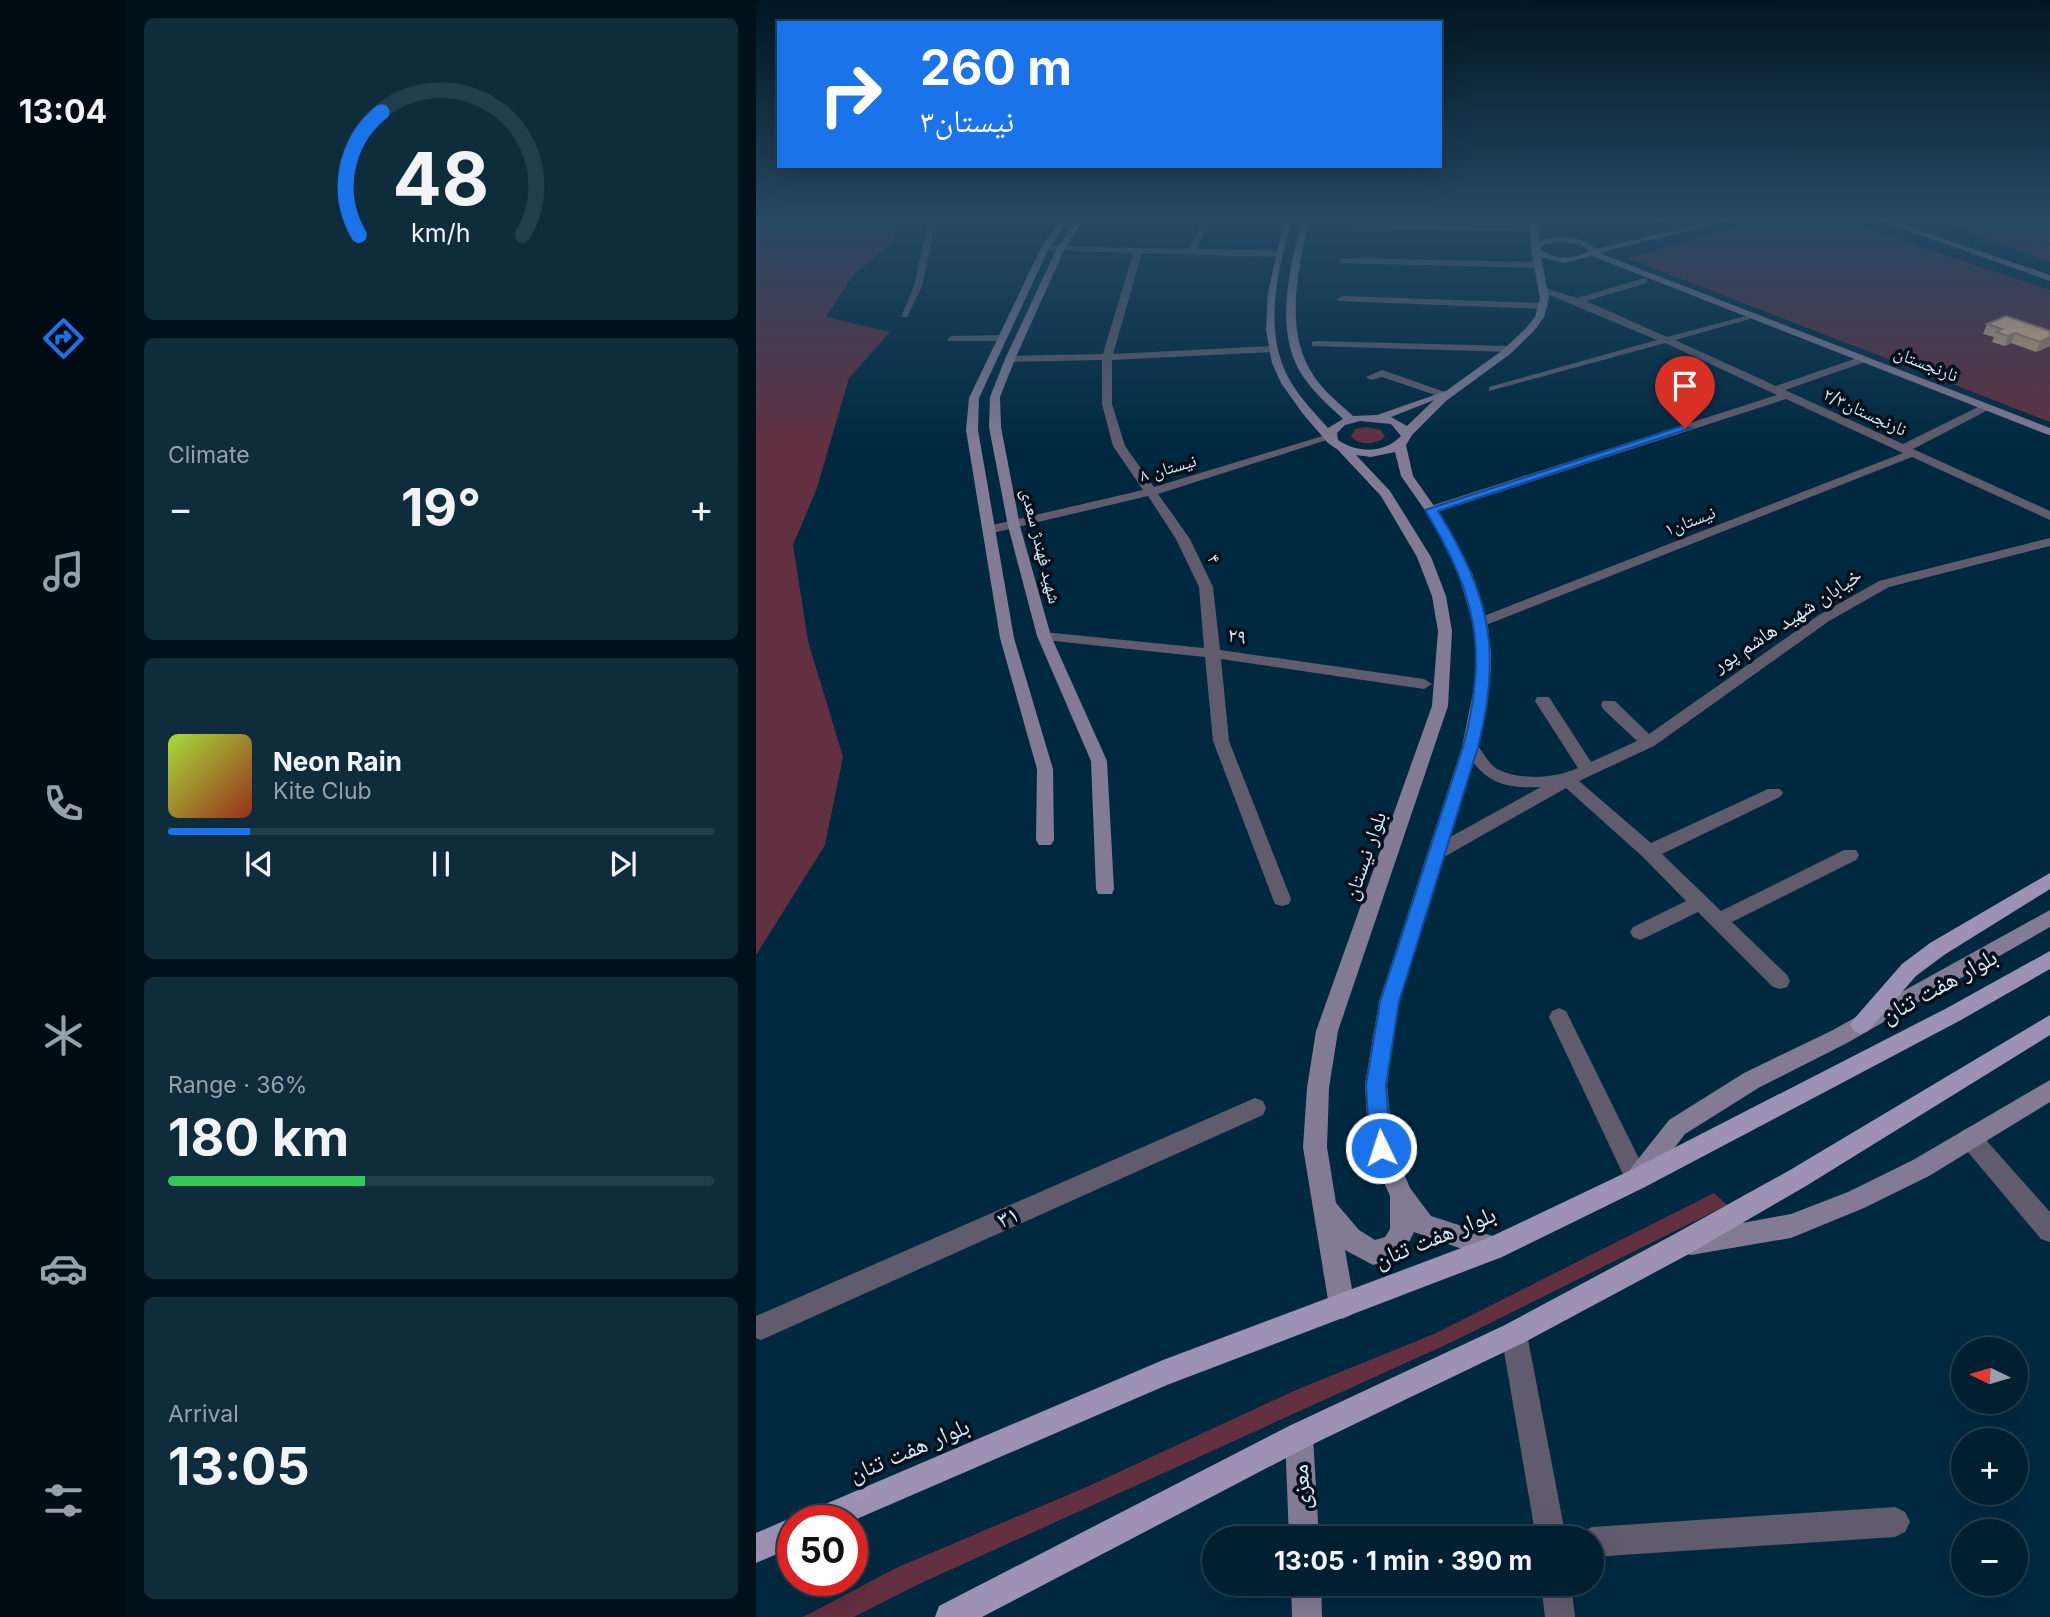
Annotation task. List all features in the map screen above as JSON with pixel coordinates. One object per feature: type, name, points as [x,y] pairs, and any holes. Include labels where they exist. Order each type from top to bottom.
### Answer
[{"type":"main road","points":[[1861,1025],[1909,970],[1937,949],[2050,880]]},
{"type":"main road","name":"بلوار هفت تنان","points":[[856,1505],[1163,1373],[1493,1248],[1637,1179],[1954,1014],[2050,959]]},
{"type":"main road","points":[[950,1617],[1299,1436],[1514,1334],[1680,1245],[1798,1178],[2050,1024]]},
{"type":"main road","points":[[756,1548],[777,1539]]},
{"type":"street","points":[[904,315],[913,295]]},
{"type":"street","points":[[1022,295],[974,398],[972,430],[1007,638],[1045,769],[1045,840]]},
{"type":"street","name":"شهید فهندژ سعدی","points":[[1039,295],[995,397],[995,427],[1014,526],[1044,636],[1099,761],[1105,889]]},
{"type":"street","name":"۴","points":[[1125,295],[1107,357],[1107,404],[1119,446],[1183,539],[1206,587],[1210,653],[1221,741],[1282,899]]},
{"type":"street","name":"بلوار نیستان","points":[[1274,295],[1270,331],[1277,365],[1289,386],[1336,443],[1386,495],[1424,557],[1439,596],[1445,631],[1440,706],[1327,1031],[1318,1088],[1315,1147],[1342,1306]]},
{"type":"street","points":[[1296,295],[1295,343],[1301,363],[1312,382],[1350,420]]},
{"type":"street","points":[[1447,392],[1391,449],[1366,453],[1336,443],[1335,427],[1350,420],[1377,418],[1447,392],[1488,368],[1535,324],[1544,306],[1545,295]]},
{"type":"street","name":"۲/۳نارنجستان","points":[[1559,295],[1666,340],[2050,516]]},
{"type":"street","points":[[1577,301],[1596,295]]},
{"type":"street","name":"نارنجستان","points":[[1704,295],[2050,432]]},
{"type":"street","points":[[1342,299],[1544,306]]},
{"type":"street","points":[[1493,390],[1754,315]]},
{"type":"street","points":[[952,339],[1001,338]]},
{"type":"street","points":[[1315,344],[1510,349]]},
{"type":"street","points":[[1010,359],[1273,349]]},
{"type":"street","points":[[1431,510],[1782,393],[1864,359]]},
{"type":"street","points":[[1371,377],[1382,373],[1447,392]]},
{"type":"street","name":"۱نیستان","points":[[1481,622],[1908,451],[1986,407]]},
{"type":"street","points":[[1377,418],[1397,423],[1403,439],[1401,466],[1455,550],[1472,588],[1481,622],[1485,672],[1480,709],[1470,747],[1390,1002],[1376,1085],[1381,1148],[1402,1196],[1423,1225],[1493,1248]]},
{"type":"street","name":"نیستان ۸","points":[[988,530],[1151,492],[1336,443]]},
{"type":"street","name":"خیابان شهید هاشم پور","points":[[1438,852],[1567,780],[1648,742],[1824,618],[1884,584],[2050,542]]},
{"type":"street","name":"۲۹","points":[[1044,636],[1210,653],[1424,684]]},
{"type":"street","points":[[1543,701],[1589,771]]},
{"type":"street","points":[[1609,705],[1648,742]]},
{"type":"street","name":"خیابان شهید هاشم پور","points":[[1470,747],[1489,772],[1518,782],[1567,780]]},
{"type":"street","points":[[1567,780],[1649,852],[1780,981]]},
{"type":"street","points":[[1649,852],[1774,793]]},
{"type":"street","points":[[1719,920],[1850,855]]},
{"type":"street","points":[[1640,932],[1701,902]]},
{"type":"street","points":[[1559,1017],[1637,1179],[1677,1127],[1752,1080],[1861,1025],[2050,918]]},
{"type":"street","points":[[1680,1245],[1791,1226],[1856,1200],[1921,1168],[2050,1090]]},
{"type":"street","name":"۳۱","points":[[761,1327],[1255,1108]]},
{"type":"street","points":[[1970,1138],[2050,1230]]},
{"type":"street","points":[[1327,1209],[1350,1239],[1373,1253],[1393,1247],[1402,1231],[1402,1196]]},
{"type":"street","points":[[1514,1334],[1549,1526]]},
{"type":"street","name":"معزی","points":[[1299,1436],[1303,1526]]},
{"type":"street","points":[[1604,1541],[1895,1522]]},
{"type":"street","points":[[1306,1596],[1307,1617]]},
{"type":"street","points":[[1557,1596],[1560,1617]]},
{"type":"shaded area","points":[[756,295],[840,295],[826,317],[890,332],[849,378],[817,488],[793,545],[808,641],[843,757],[825,845],[756,955]]},
{"type":"shaded area","points":[[1724,295],[2050,295],[2050,422]]},
{"type":"shaded area","points":[[1366,427],[1381,430],[1385,437],[1368,443],[1351,437],[1355,429]]},
{"type":"shaded area","points":[[1714,1193],[1727,1205],[1454,1341],[917,1585],[854,1617],[803,1617],[843,1596],[868,1596],[868,1583],[896,1568],[1091,1485],[1296,1390],[1434,1334]]},
{"type":"building","points":[[2006,316],[2050,331],[2050,337],[2040,342],[2015,333],[2008,336],[1996,332],[2002,329],[1987,324]]},
{"type":"route","points":[[1381,1148],[1376,1085],[1390,1002],[1470,747],[1480,709],[1485,672],[1481,622],[1472,588],[1455,550],[1431,510],[1685,428]]}]
